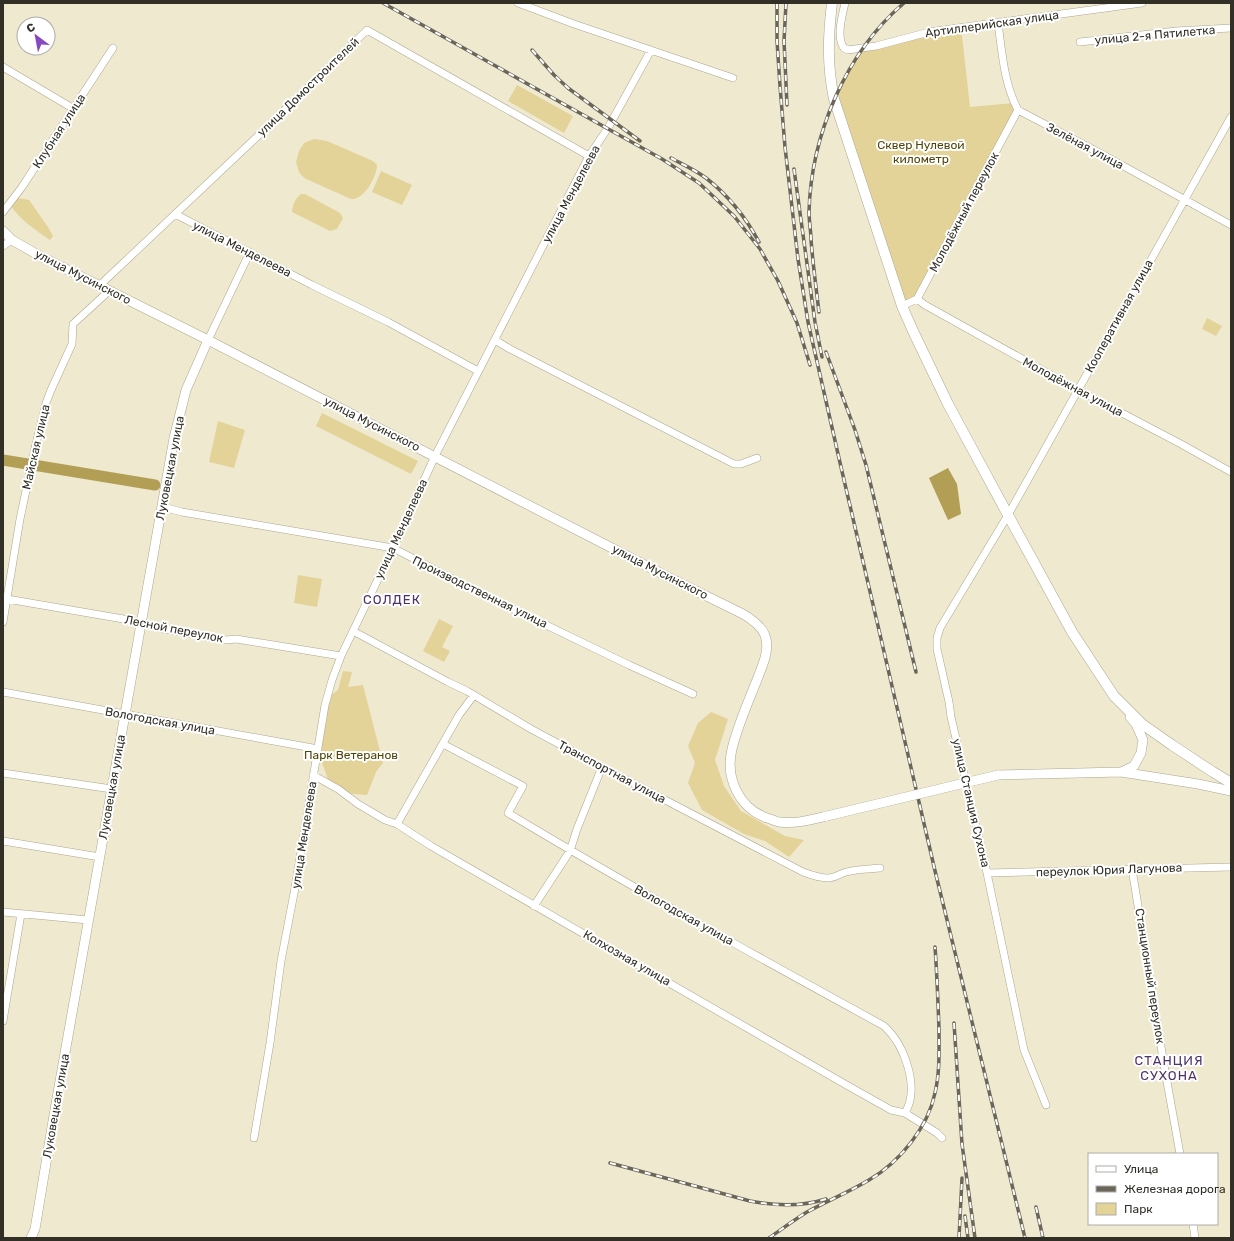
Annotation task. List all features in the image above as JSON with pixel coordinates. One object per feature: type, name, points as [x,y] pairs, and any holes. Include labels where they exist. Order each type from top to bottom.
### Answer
[{"type":"main road","points":[[832,3],[829,43],[830,79],[834,99],[902,306],[948,404],[1072,632],[1114,696],[1142,724],[1183,753],[1231,782]]},
{"type":"street","points":[[518,3],[574,24],[733,78]]},
{"type":"street","name":"Артиллерийская улица","points":[[845,3],[840,40],[844,48],[848,50],[863,49],[929,32],[1142,3]]},
{"type":"street","points":[[998,23],[1005,71],[1014,103],[1018,110]]},
{"type":"street","name":"улица 2-я Пятилетка","points":[[1080,42],[1176,31],[1231,28]]},
{"type":"street","name":"улица Домостроителей","points":[[99,286],[367,30],[589,156]]},
{"type":"street","name":"Клубная улица","points":[[3,212],[22,187],[113,48]]},
{"type":"street","name":"улица Менделеева","points":[[254,1138],[270,1043],[281,961],[296,888],[313,775],[332,680],[341,656],[435,456],[478,371],[589,156],[608,128],[651,50]]},
{"type":"street","points":[[3,67],[74,109]]},
{"type":"street","name":"Зелёная улица","points":[[1018,110],[1231,225]]},
{"type":"street","name":"Молодёжный переулок","points":[[917,299],[1018,110]]},
{"type":"street","name":"Кооперативная улица","points":[[1008,515],[1231,117]]},
{"type":"street","name":"улица Менделеева","points":[[175,214],[312,285],[388,322],[478,371]]},
{"type":"street","name":"улица Мусинского","points":[[3,232],[12,240],[38,255],[208,340],[674,580],[753,619],[766,635],[768,646],[763,664],[738,728],[732,751],[730,769],[734,786],[744,803],[758,814],[777,822],[797,822],[998,775],[1121,772],[1198,784],[1231,791]]},
{"type":"street","points":[[3,246],[12,240]]},
{"type":"street","points":[[208,340],[250,252]]},
{"type":"street","name":"Майская улица","points":[[3,622],[20,519],[46,403],[72,344],[73,324],[109,291]]},
{"type":"street","points":[[902,306],[917,299]]},
{"type":"street","name":"Молодёжная улица","points":[[917,299],[925,305],[1078,390],[1231,472]]},
{"type":"street","name":"Луковецкая улица","points":[[31,1238],[35,1229],[88,920],[154,545],[163,507],[174,438],[186,390],[208,340]]},
{"type":"street","points":[[495,340],[734,464],[741,464],[757,458]]},
{"type":"street","name":"Производственная улица","points":[[163,507],[182,512],[393,548],[496,601],[693,694]]},
{"type":"street","name":"улица Станция Сухона","points":[[1008,515],[940,628],[937,638],[937,649],[987,873],[1024,1050],[1046,1105]]},
{"type":"street","name":"Лесной переулок","points":[[7,598],[141,622],[159,628],[226,640],[236,639],[341,656]]},
{"type":"street","name":"Транспортная улица","points":[[353,631],[474,695],[531,729],[803,872],[821,878],[834,878],[844,873],[856,870],[880,868]]},
{"type":"street","name":"Вологодская улица","points":[[3,692],[318,749]]},
{"type":"street","points":[[397,824],[459,715],[474,695]]},
{"type":"street","points":[[1114,696],[1136,724],[1143,740],[1141,753],[1134,766],[1121,772]]},
{"type":"street","name":"Вологодская улица","points":[[443,744],[523,786],[508,813],[570,851],[884,1026],[894,1036],[904,1054],[907,1063],[910,1077],[911,1098],[905,1114]]},
{"type":"street","points":[[534,906],[570,851],[577,829],[602,767]]},
{"type":"street","points":[[3,773],[112,789]]},
{"type":"street","name":"Колхозная улица","points":[[313,775],[338,789],[358,804],[385,820],[397,824],[431,846],[534,906],[756,1032],[850,1088],[891,1110],[905,1114],[937,1133],[942,1138]]},
{"type":"street","points":[[3,841],[100,857]]},
{"type":"street","name":"переулок Юрия Лагунова","points":[[987,873],[1231,867]]},
{"type":"street","name":"Станционный переулок","points":[[1132,869],[1180,1153]]},
{"type":"street","points":[[3,912],[88,920]]},
{"type":"street","points":[[3,1021],[21,914]]},
{"type":"street","points":[[1193,1225],[1195,1238]]},
{"type":"green space","name":"Сквер Нулевой километр","points":[[961,27],[970,107],[1014,103],[1018,110],[917,299],[902,306],[834,99],[848,72],[863,49]]},
{"type":"green space","points":[[517,85],[573,116],[564,133],[508,101]]},
{"type":"green space","points":[[314,139],[327,141],[373,161],[377,165],[377,169],[371,184],[361,196],[356,199],[351,199],[302,176],[296,162],[299,151],[304,143]]},
{"type":"green space","points":[[381,171],[412,185],[402,205],[372,192]]},
{"type":"green space","points":[[301,194],[305,194],[340,213],[343,218],[337,229],[330,231],[292,212],[297,197]]},
{"type":"green space","points":[[18,198],[29,200],[53,236],[50,240],[33,228],[10,205],[15,199]]},
{"type":"green space","points":[[1207,318],[1222,326],[1216,336],[1202,329]]},
{"type":"green space","points":[[322,413],[418,461],[411,474],[316,426]]},
{"type":"green space","points":[[218,421],[245,430],[234,468],[209,462]]},
{"type":"green space","points":[[298,575],[322,579],[317,607],[294,603]]},
{"type":"green space","points":[[439,619],[453,626],[442,647],[450,651],[444,662],[423,651]]},
{"type":"green space","name":"Парк Ветеранов","points":[[343,671],[352,672],[348,687],[363,685],[383,763],[376,772],[367,795],[343,793],[330,785],[320,757],[330,696],[338,690]]},
{"type":"green space","points":[[711,712],[728,719],[715,760],[724,786],[741,811],[785,836],[804,840],[789,857],[765,841],[744,834],[702,810],[688,783],[695,763],[688,746],[698,723]]},
{"type":"shaded area","points":[[948,468],[957,484],[961,514],[948,520],[929,478]]},
{"type":"waterway","points":[[3,460],[155,485]]},
{"type":"railway","points":[[383,3],[662,159],[699,183],[734,216],[760,249],[778,281],[797,323],[810,365]]},
{"type":"railway","points":[[777,3],[777,41],[785,147],[798,259],[808,322],[936,875],[1025,1238]]},
{"type":"railway","points":[[786,3],[784,41],[787,105]]},
{"type":"railway","points":[[819,312],[809,212],[811,183],[816,154],[824,126],[835,98],[849,71],[865,46],[883,23],[904,3]]},
{"type":"railway","points":[[532,50],[554,75],[568,88],[640,141]]},
{"type":"railway","points":[[671,158],[702,175],[722,192],[742,215],[759,242]]},
{"type":"railway","points":[[794,169],[815,322],[822,357]]},
{"type":"railway","points":[[826,352],[855,430],[866,465],[916,672]]},
{"type":"railway","points":[[769,1238],[807,1212],[869,1180],[902,1154],[919,1131],[931,1106],[937,1085],[939,1029],[935,947]]},
{"type":"railway","points":[[954,1023],[962,1144],[975,1238]]},
{"type":"railway","points":[[610,1163],[759,1203],[788,1205],[817,1202],[826,1199]]},
{"type":"railway","points":[[959,1238],[962,1178]]},
{"type":"railway","points":[[1036,1207],[1043,1238]]},
{"type":"railway","points":[[965,1216],[968,1238]]},
{"type":"district","name":"СОЛДЕК","points":[[392,599]]},
{"type":"district","name":"СТАНЦИЯ СУХОНА","points":[[1169,1068]]}]
